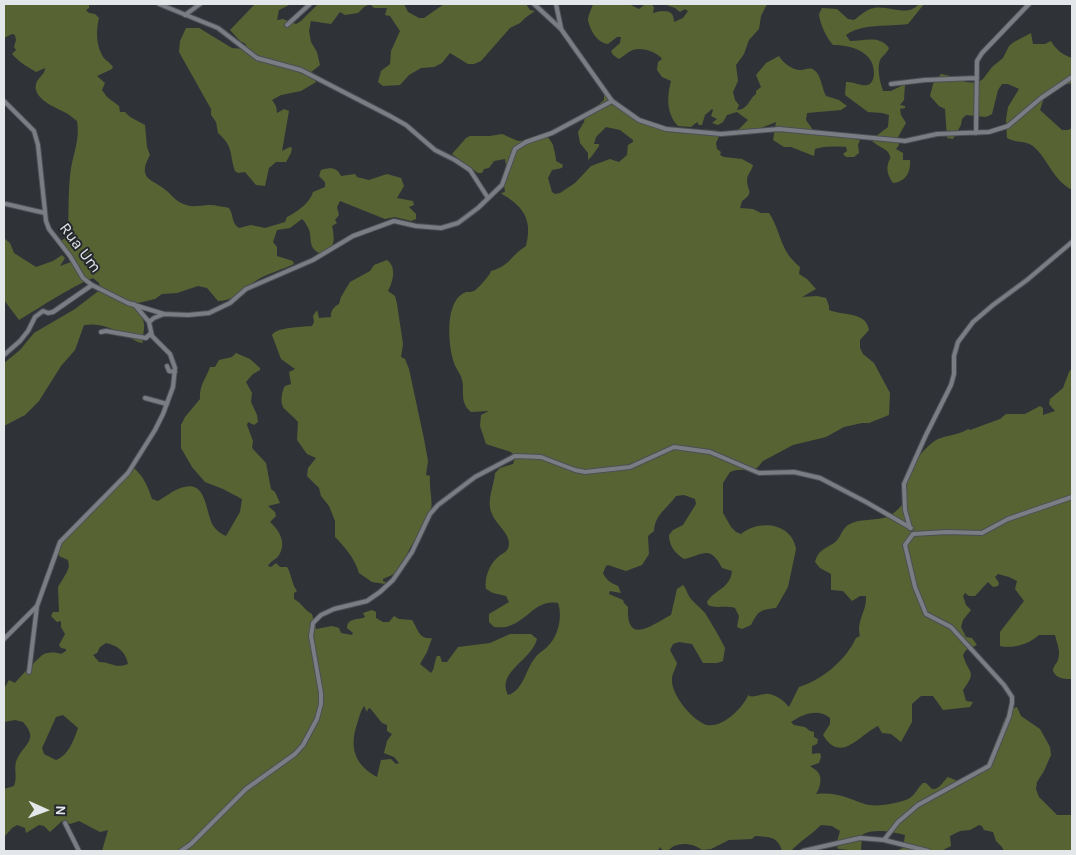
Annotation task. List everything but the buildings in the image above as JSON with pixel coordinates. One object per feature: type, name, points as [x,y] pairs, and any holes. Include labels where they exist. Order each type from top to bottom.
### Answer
[{"type":"street","points":[[159,4],[218,28],[257,58],[301,70],[406,125],[435,150],[470,170],[488,198]]},
{"type":"street","points":[[185,15],[200,4]]},
{"type":"street","points":[[287,25],[310,4]]},
{"type":"street","points":[[534,4],[561,29],[612,101],[639,120],[654,126],[721,134],[779,129],[905,141],[937,134],[994,131],[1008,126],[1041,98],[1072,77]]},
{"type":"street","points":[[556,4],[561,29]]},
{"type":"street","points":[[976,133],[977,60],[1029,4]]},
{"type":"street","points":[[890,84],[925,80],[977,78]]},
{"type":"street","name":"Rua Um","points":[[4,101],[34,131],[38,145],[45,213],[49,229],[70,256],[83,278],[92,285],[128,303],[164,314],[188,316],[209,313],[230,303],[246,289],[313,260],[353,236],[394,221],[416,226],[441,228],[458,223],[502,185],[515,149],[526,142],[552,133],[612,101]]},
{"type":"street","points":[[6,204],[45,213]]},
{"type":"street","points":[[884,840],[898,822],[918,805],[989,766],[1009,718],[1012,703],[1012,697],[1004,685],[952,628],[925,612],[915,587],[907,554],[906,544],[912,534],[905,510],[904,484],[925,436],[951,385],[954,374],[954,356],[958,342],[964,332],[993,305],[1027,280],[1072,242]]},
{"type":"street","points":[[4,355],[28,331],[35,317],[43,311],[52,312],[92,285]]},
{"type":"street","points":[[29,672],[37,606],[60,542],[128,473],[155,430],[173,388],[174,361],[170,354],[156,342],[151,333],[149,322],[134,304]]},
{"type":"street","points":[[149,322],[164,314]]},
{"type":"street","points":[[102,332],[106,331],[140,338],[146,338],[151,333]]},
{"type":"street","points":[[167,366],[169,371],[175,372]]},
{"type":"street","points":[[145,398],[167,404]]},
{"type":"street","points":[[181,851],[191,844],[246,789],[295,754],[303,745],[317,719],[321,704],[311,636],[311,628],[316,619],[327,611],[367,601],[380,592],[398,574],[412,552],[430,514],[438,505],[475,477],[512,457],[541,457],[585,472],[630,467],[674,447],[710,452],[758,473],[794,472],[820,478],[911,528]]},
{"type":"street","points":[[912,534],[982,533],[1008,519],[1072,497]]},
{"type":"street","points":[[4,639],[37,606]]},
{"type":"street","points":[[65,823],[79,851]]},
{"type":"street","points":[[803,851],[831,846],[856,838],[884,840],[928,851]]},
{"type":"green space","points":[[4,4],[89,4],[89,8],[86,10],[99,18],[97,37],[100,51],[113,67],[97,76],[105,83],[102,90],[107,97],[119,106],[120,112],[125,112],[145,125],[147,147],[150,155],[146,163],[146,174],[148,178],[183,204],[192,206],[212,205],[229,208],[235,224],[239,228],[251,225],[265,228],[285,222],[287,217],[306,203],[313,192],[325,187],[325,182],[319,176],[321,170],[330,168],[335,169],[341,176],[355,174],[357,177],[369,180],[387,174],[401,178],[404,186],[397,198],[413,201],[414,205],[409,207],[416,214],[416,219],[411,221],[395,217],[385,219],[340,201],[337,207],[339,215],[335,220],[337,223],[332,226],[333,244],[325,252],[319,253],[315,250],[311,244],[309,230],[302,219],[290,228],[277,230],[273,242],[277,247],[277,256],[293,261],[294,264],[261,278],[230,299],[218,301],[207,288],[198,286],[177,293],[162,294],[155,299],[134,304],[143,320],[143,343],[104,326],[84,325],[75,350],[61,366],[39,401],[25,415],[4,426],[4,363],[20,350],[34,333],[75,309],[101,289],[99,283],[93,278],[65,292],[19,320],[4,300],[4,238],[10,243],[14,253],[36,267],[53,261],[62,255],[65,258],[60,266],[74,261],[61,241],[65,238],[68,231],[70,176],[78,133],[77,121],[38,95],[36,84],[45,68],[36,72],[20,62],[12,54],[16,50],[14,47],[16,40],[15,35],[12,34],[4,38]]},
{"type":"green space","points":[[255,4],[291,4],[279,10],[277,20],[283,19],[296,24],[318,4],[370,4],[358,13],[345,15],[340,12],[331,24],[311,21],[309,31],[311,42],[317,52],[320,65],[310,73],[316,82],[301,91],[281,95],[272,100],[276,106],[277,113],[284,109],[289,111],[282,151],[290,147],[292,148],[286,162],[276,162],[269,168],[265,186],[256,185],[245,172],[238,173],[235,171],[229,146],[218,133],[216,122],[211,115],[211,109],[179,52],[180,41],[186,28],[199,28],[232,48],[244,49],[246,44],[240,41],[230,30]]},
{"type":"green space","points":[[370,4],[404,4],[408,12],[419,18],[424,18],[444,4],[526,4],[530,10],[535,11],[510,28],[481,61],[468,64],[450,53],[442,63],[434,67],[421,68],[409,75],[400,85],[383,86],[378,82],[381,71],[390,64],[391,51],[400,31],[390,16],[385,15],[387,8],[374,8]]},
{"type":"green space","points":[[593,4],[629,4],[639,9],[644,5],[651,4],[654,7],[653,13],[668,12],[674,18],[674,22],[683,18],[688,11],[685,9],[680,12],[664,4],[767,4],[761,16],[759,29],[749,40],[744,54],[736,65],[738,81],[733,92],[735,100],[739,105],[737,110],[744,108],[761,87],[756,75],[766,63],[779,56],[792,68],[802,70],[810,68],[814,70],[818,75],[826,96],[839,100],[847,106],[841,110],[807,113],[806,120],[813,130],[860,140],[858,145],[859,153],[854,157],[846,157],[843,154],[847,151],[846,147],[835,146],[815,149],[814,156],[791,147],[784,147],[773,140],[776,122],[756,130],[737,131],[748,120],[737,112],[727,115],[723,122],[718,125],[712,123],[717,119],[711,116],[712,109],[705,115],[702,125],[699,125],[697,122],[691,127],[678,126],[671,116],[668,105],[671,81],[662,77],[657,70],[658,62],[662,59],[656,54],[642,49],[633,50],[619,59],[613,55],[611,51],[620,43],[621,37],[617,37],[608,44],[601,41],[595,35],[590,28],[588,20]]},
{"type":"green space","points":[[919,4],[924,4],[908,24],[867,27],[852,31],[846,35],[850,41],[876,40],[881,41],[889,48],[881,58],[879,66],[883,91],[891,91],[905,84],[904,100],[900,105],[905,106],[905,108],[900,109],[906,123],[898,137],[899,145],[896,149],[903,153],[903,160],[910,160],[910,165],[904,179],[893,183],[887,167],[890,158],[889,153],[871,140],[888,127],[889,115],[868,112],[845,95],[846,82],[870,84],[874,76],[873,65],[866,54],[860,51],[847,46],[833,45],[824,30],[819,14],[822,8],[837,9],[848,19],[854,20],[871,9],[880,8],[903,11],[914,8]]},
{"type":"green space","points":[[1031,33],[1033,44],[1045,44],[1051,41],[1055,47],[1072,58],[1072,83],[1052,88],[1044,98],[1040,110],[1062,130],[1072,128],[1072,190],[1065,186],[1055,175],[1033,146],[1007,138],[1006,120],[1008,107],[1019,89],[1008,84],[1002,84],[998,90],[992,114],[986,117],[966,115],[962,119],[961,125],[953,139],[947,138],[945,109],[939,106],[930,96],[933,84],[941,74],[960,78],[965,82],[977,83],[1003,58],[1009,46]]},
{"type":"green space","points":[[599,82],[615,100],[634,114],[667,129],[679,131],[717,131],[720,134],[716,143],[717,149],[721,152],[720,155],[742,159],[753,165],[747,178],[749,193],[742,201],[740,208],[769,213],[784,248],[800,267],[799,274],[807,279],[816,289],[802,297],[817,296],[826,298],[829,310],[859,317],[867,324],[869,330],[860,340],[860,348],[863,354],[874,363],[890,393],[889,415],[869,423],[844,427],[826,437],[793,445],[763,461],[752,470],[730,472],[723,483],[723,513],[736,532],[741,534],[757,526],[774,526],[782,529],[793,540],[796,549],[788,587],[776,608],[766,609],[761,612],[756,616],[751,625],[742,629],[737,627],[739,616],[735,608],[708,605],[707,602],[710,598],[728,582],[732,571],[722,568],[714,556],[710,554],[706,553],[684,559],[673,549],[669,535],[673,530],[683,525],[696,504],[695,499],[684,495],[676,496],[659,516],[654,531],[648,536],[649,554],[642,565],[626,571],[606,566],[604,575],[609,581],[618,586],[621,593],[610,591],[609,594],[623,600],[628,607],[631,626],[636,629],[649,627],[671,615],[677,589],[683,585],[691,599],[705,613],[725,648],[723,661],[703,663],[692,644],[679,642],[673,644],[670,650],[677,663],[672,679],[676,694],[690,714],[702,723],[713,725],[726,720],[738,710],[749,694],[749,696],[772,695],[785,702],[789,707],[799,687],[825,674],[840,661],[856,638],[860,636],[859,626],[866,596],[860,596],[852,601],[843,591],[831,590],[831,574],[820,568],[815,562],[820,552],[834,543],[848,525],[857,521],[877,519],[893,514],[907,499],[905,492],[906,483],[913,465],[925,449],[938,439],[1000,419],[1006,414],[1025,414],[1040,406],[1043,408],[1043,415],[1055,411],[1049,404],[1050,399],[1063,388],[1072,368],[1072,679],[1059,677],[1053,671],[1059,654],[1055,635],[1039,635],[1021,645],[1000,646],[1000,632],[1024,601],[1015,589],[1017,581],[998,574],[995,577],[999,583],[998,586],[993,587],[988,582],[975,596],[969,596],[965,593],[963,596],[966,605],[971,610],[963,620],[961,627],[966,637],[972,638],[977,645],[966,650],[963,655],[971,675],[968,684],[963,690],[966,701],[973,702],[970,707],[943,710],[933,696],[921,696],[912,704],[912,722],[901,742],[891,734],[882,733],[878,726],[857,741],[843,748],[836,747],[823,735],[830,724],[830,718],[821,713],[810,713],[791,722],[794,725],[805,727],[814,732],[814,737],[818,739],[817,744],[812,746],[812,754],[820,753],[821,757],[819,763],[810,766],[820,776],[820,786],[816,794],[836,795],[869,805],[881,805],[910,798],[923,783],[935,789],[948,777],[960,782],[982,770],[992,759],[1006,716],[1017,707],[1021,716],[1040,729],[1050,747],[1051,755],[1037,782],[1036,789],[1039,797],[1057,815],[1072,815],[1072,851],[1004,851],[996,841],[993,832],[984,830],[979,825],[950,836],[951,846],[941,851],[896,851],[903,848],[905,835],[877,831],[862,835],[861,851],[839,849],[836,845],[840,831],[832,826],[821,825],[791,851],[782,851],[778,842],[772,838],[755,836],[752,839],[729,840],[711,849],[702,850],[696,846],[685,844],[663,851],[660,847],[658,851],[102,851],[108,830],[100,832],[79,821],[70,824],[62,821],[50,832],[44,826],[39,825],[26,833],[25,828],[17,825],[4,837],[4,789],[14,786],[16,762],[29,741],[30,733],[23,722],[15,720],[4,722],[4,689],[9,680],[15,683],[44,654],[52,652],[61,654],[66,651],[66,649],[61,648],[59,645],[65,634],[61,627],[61,621],[57,622],[51,616],[53,612],[59,612],[58,587],[69,566],[68,560],[59,556],[58,543],[61,538],[91,514],[121,478],[134,468],[145,482],[152,499],[158,501],[178,489],[188,486],[195,487],[204,497],[214,527],[226,536],[240,512],[242,499],[205,482],[192,467],[181,448],[181,425],[200,399],[202,386],[210,367],[215,367],[219,360],[232,357],[236,353],[250,359],[260,368],[246,382],[252,393],[251,402],[258,422],[254,425],[248,422],[247,425],[253,441],[252,448],[266,463],[271,489],[275,492],[280,503],[268,506],[275,512],[276,516],[270,522],[281,537],[282,546],[279,555],[268,566],[271,567],[276,563],[280,567],[287,567],[297,591],[294,593],[294,599],[312,614],[316,629],[332,626],[339,628],[341,633],[352,635],[353,633],[347,628],[349,622],[365,617],[363,613],[372,610],[376,612],[376,618],[383,622],[389,622],[394,616],[399,619],[412,620],[422,636],[432,638],[420,664],[431,673],[437,656],[440,656],[442,662],[447,662],[458,647],[490,643],[510,634],[531,634],[537,639],[534,646],[507,680],[508,695],[518,689],[536,656],[554,638],[560,620],[559,608],[558,603],[544,604],[516,623],[506,627],[494,627],[489,622],[489,614],[509,602],[506,596],[486,589],[486,577],[489,568],[509,547],[507,536],[490,509],[490,499],[495,473],[500,468],[513,464],[515,458],[511,452],[486,444],[480,426],[481,415],[489,411],[471,412],[467,408],[463,396],[463,384],[452,355],[449,335],[451,313],[459,297],[466,292],[476,290],[491,271],[502,266],[526,246],[528,226],[525,215],[517,205],[501,193],[505,192],[503,179],[506,165],[505,159],[494,161],[489,168],[484,169],[482,173],[478,173],[452,154],[470,136],[502,134],[518,141],[530,140],[547,134],[553,145],[556,161],[563,165],[562,168],[552,170],[548,178],[552,192],[555,194],[560,193],[575,183],[591,166],[610,159],[619,162],[627,155],[628,145],[633,142],[620,130],[606,127],[596,137],[594,144],[599,144],[599,146],[588,160],[588,153],[580,143],[578,132],[585,116],[604,100],[604,94]],"holes":[[[106,643],[114,645],[120,650],[128,664],[116,666],[99,662],[93,655]],[[364,706],[367,712],[370,708],[382,723],[387,725],[387,731],[392,734],[387,741],[384,753],[394,757],[399,763],[396,764],[391,759],[381,760],[377,777],[363,767],[354,748],[355,733]],[[63,715],[78,728],[67,751],[56,760],[44,754],[42,748],[56,717]]]},
{"type":"green space","points":[[387,260],[393,271],[393,279],[388,291],[395,296],[397,304],[403,344],[401,357],[405,359],[409,369],[424,439],[428,461],[426,475],[430,476],[432,503],[427,522],[407,554],[400,570],[383,579],[387,583],[385,584],[372,582],[359,573],[349,554],[335,537],[335,521],[329,506],[321,496],[319,488],[307,476],[308,468],[316,458],[307,454],[297,440],[298,422],[284,408],[282,402],[282,393],[285,386],[291,384],[289,372],[295,369],[281,359],[272,335],[279,330],[312,326],[314,322],[313,316],[317,310],[319,318],[331,317],[333,309],[339,304],[350,282],[370,271],[374,265]]}]
